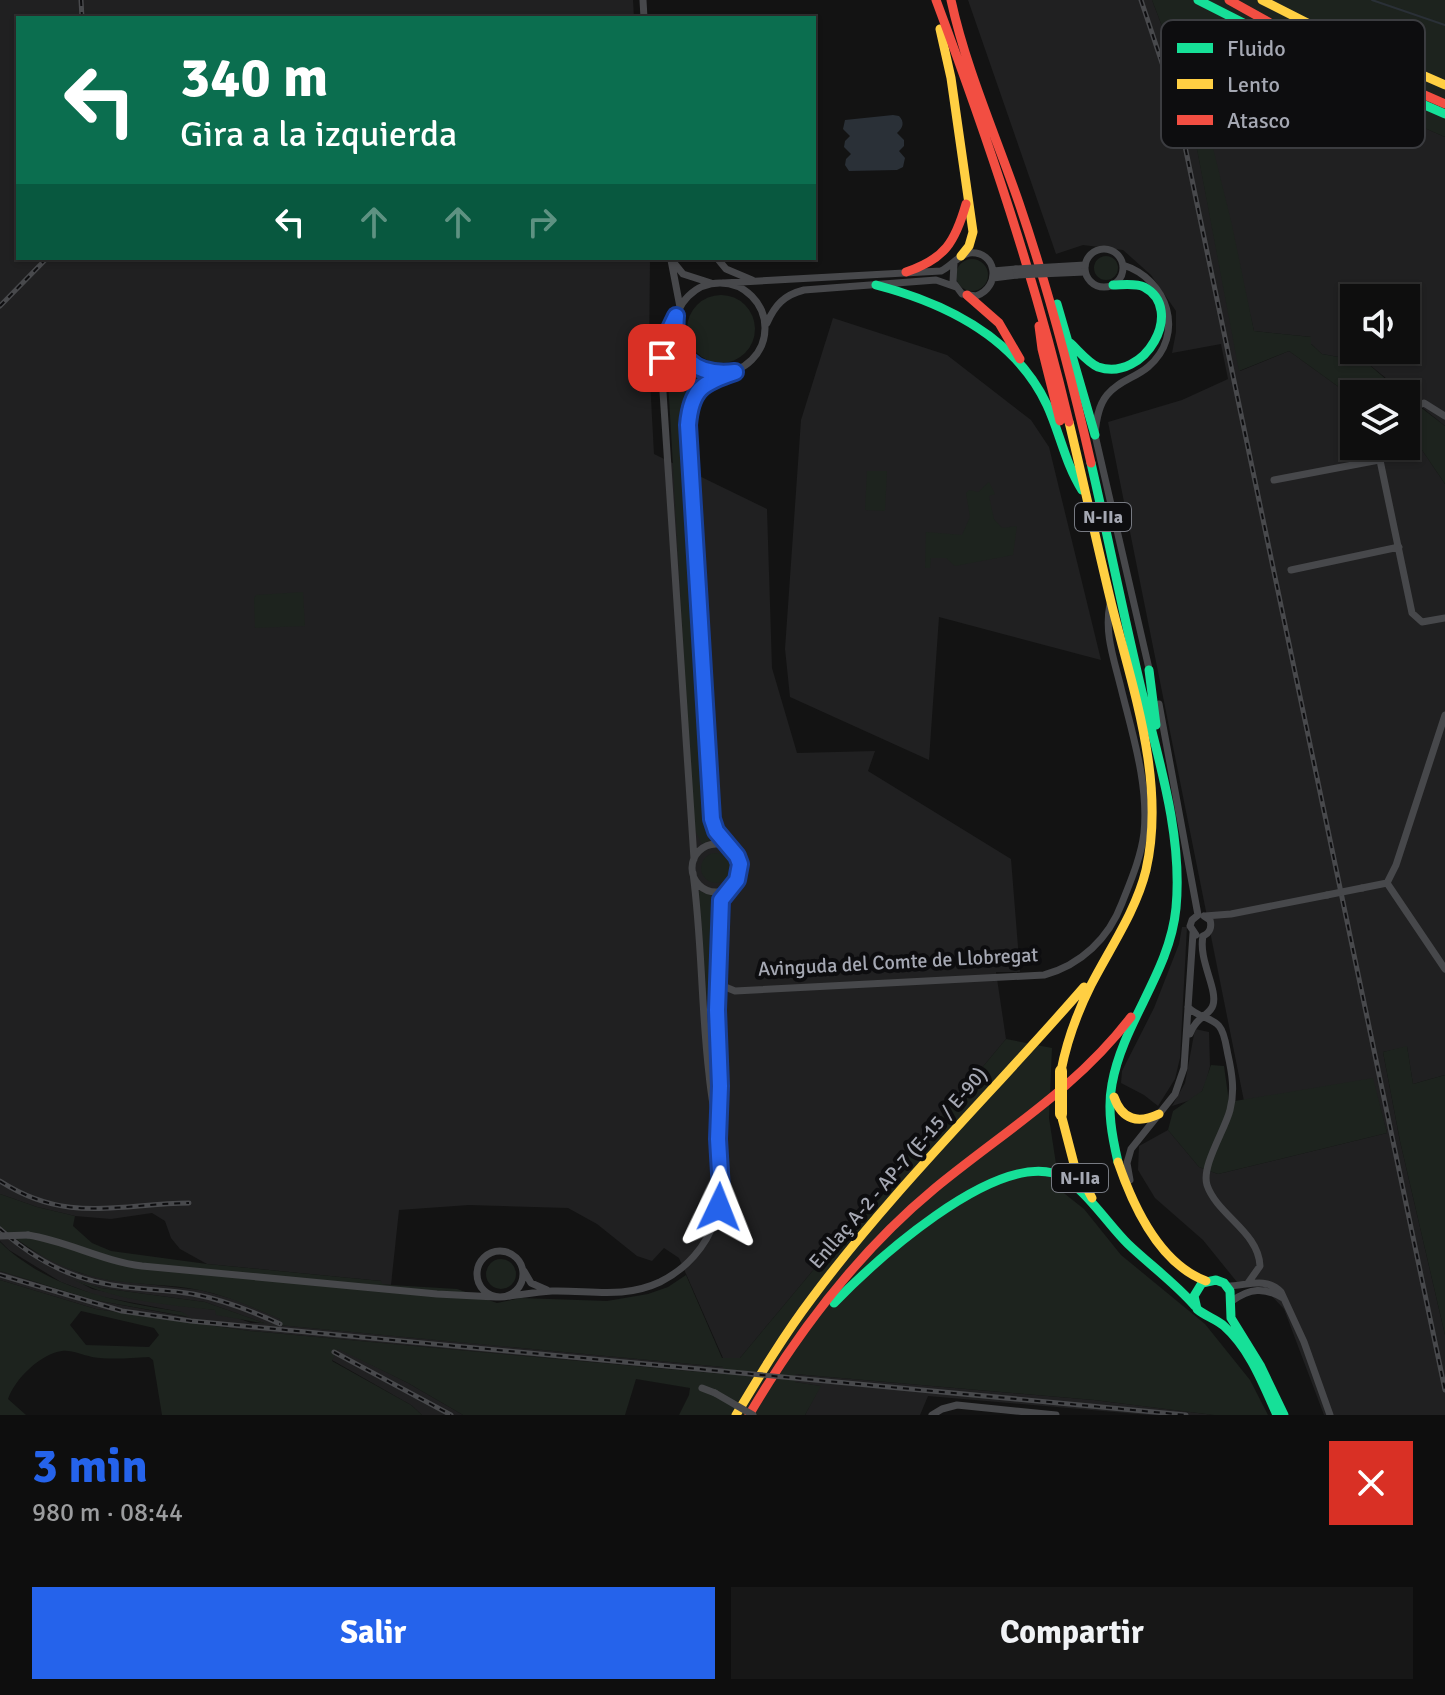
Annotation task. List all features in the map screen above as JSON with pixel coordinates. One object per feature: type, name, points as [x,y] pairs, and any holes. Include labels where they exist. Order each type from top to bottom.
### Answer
[{"type":"main road","name":"N-IIa","points":[[937,0],[1019,233],[1037,295],[1086,495],[1147,771],[1152,821],[1149,852],[1138,895],[1128,920],[1072,1024],[1061,1071],[1061,1114],[1066,1139],[1092,1199],[1117,1233],[1178,1287],[1202,1314],[1225,1327],[1240,1346],[1277,1415]]},
{"type":"main road","points":[[937,0],[973,232],[969,246],[958,260]]},
{"type":"main road","points":[[1198,0],[1238,20]]},
{"type":"main road","points":[[1206,0],[1242,20]]},
{"type":"main road","points":[[1229,0],[1265,20]]},
{"type":"main road","points":[[1262,0],[1302,20]]},
{"type":"main road","points":[[1272,0],[1304,20]]},
{"type":"main road","name":"N-IIa","points":[[952,3],[1038,263],[1060,340],[1173,837],[1178,886],[1175,913],[1164,959],[1124,1047],[1111,1085],[1113,1145],[1137,1206],[1172,1256],[1190,1273],[1227,1286]]},
{"type":"main road","points":[[1425,76],[1445,85]]},
{"type":"main road","points":[[1425,95],[1445,104]]},
{"type":"main road","points":[[1425,105],[1445,114]]},
{"type":"main road","points":[[906,272],[929,264],[948,249],[966,201]]},
{"type":"main road","points":[[1038,263],[1064,322],[1095,435]]},
{"type":"main road","points":[[1070,343],[1088,362],[1110,369],[1131,366],[1153,347],[1161,322],[1155,297],[1143,284],[1113,285]]},
{"type":"main road","points":[[876,285],[919,296],[973,324],[999,344],[1031,379]]},
{"type":"main road","points":[[961,291],[999,323],[1045,403],[1072,476],[1086,495]]},
{"type":"main road","points":[[1037,295],[1042,349],[1064,454]]},
{"type":"main road","points":[[1149,670],[1159,772]]},
{"type":"main road","name":"Enllaç A-2 - AP-7 (E-15 / E-90)","points":[[751,1415],[790,1349],[875,1243],[932,1191],[1074,1083],[1112,1045],[1134,1014],[1156,964],[1169,919],[1176,871]]},
{"type":"main road","name":"Enllaç A-2 - AP-7 (E-15 / E-90)","points":[[736,1415],[776,1348],[858,1240],[907,1181],[1063,1012],[1106,959]]},
{"type":"main road","points":[[1111,1085],[1117,1107],[1128,1119],[1143,1121],[1159,1114]]},
{"type":"main road","points":[[790,1349],[844,1292],[898,1244],[967,1197],[1023,1172],[1041,1170],[1056,1173],[1069,1181],[1117,1233]]},
{"type":"main road","points":[[1195,1306],[1195,1291],[1206,1281]]},
{"type":"main road","points":[[1227,1286],[1231,1318],[1260,1365],[1284,1415]]},
{"type":"main road","points":[[1211,1318],[1221,1316],[1231,1304]]},
{"type":"street","points":[[1085,268],[1091,255],[1106,250],[1117,255],[1123,265],[1141,274],[1159,289],[1167,308],[1168,334],[1164,346],[1147,368],[1120,383],[1102,402],[1095,435],[1166,735],[1201,916],[1211,927]]},
{"type":"street","points":[[672,260],[683,274],[697,281],[713,283],[941,271],[975,253],[991,264],[993,274],[984,293],[961,291],[936,280],[815,288],[793,293],[777,304],[766,324]]},
{"type":"street","points":[[670,260],[678,311],[675,332],[685,357],[706,372],[735,372]]},
{"type":"street","points":[[719,260],[726,269],[754,281]]},
{"type":"street","points":[[958,260],[952,276],[961,291]]},
{"type":"street","points":[[1085,268],[1093,284],[1103,288],[1121,279],[1123,265]]},
{"type":"street","points":[[993,274],[1085,268]]},
{"type":"street","points":[[0,1236],[28,1235],[57,1241],[105,1259],[142,1266],[500,1297],[553,1291],[629,1292],[659,1282],[687,1264],[708,1237],[719,1207],[721,1190],[693,873],[662,377],[665,339],[678,311],[690,294],[713,283]]},
{"type":"street","points":[[718,1139],[721,900],[737,880],[740,864],[716,831],[712,819],[688,425],[690,406],[698,389],[711,380],[748,365],[759,353],[765,339],[766,324],[756,299],[745,290],[723,283]]},
{"type":"street","points":[[1420,405],[1424,403],[1445,416]]},
{"type":"street","points":[[1274,480],[1379,460],[1412,613],[1422,622],[1445,618]]},
{"type":"street","points":[[1291,570],[1399,547]]},
{"type":"street","name":"Avinguda del Comte de Llobregat","points":[[718,984],[735,991],[1044,975],[1073,964],[1098,943],[1119,911],[1135,873],[1144,822],[1140,773],[1106,629],[1110,599]]},
{"type":"street","points":[[1387,883],[1407,835],[1445,715]]},
{"type":"street","points":[[694,859],[698,852],[711,845],[718,844],[732,850]]},
{"type":"street","points":[[693,873],[701,887],[709,891],[725,891],[732,886]]},
{"type":"street","points":[[1188,1040],[1193,933],[1190,923],[1201,916],[1231,914],[1387,883]]},
{"type":"street","points":[[1387,883],[1445,969]]},
{"type":"street","points":[[1137,1206],[1129,1177],[1128,1158],[1134,1143],[1159,1114],[1180,1082],[1193,1024],[1210,1011],[1214,1001],[1200,951],[1203,936],[1231,914]]},
{"type":"street","points":[[1193,933],[1203,936]]},
{"type":"street","points":[[1188,1007],[1201,1017],[1215,1022],[1223,1033],[1233,1087],[1230,1110],[1206,1181],[1210,1192],[1255,1248],[1260,1266],[1248,1283]]},
{"type":"street","points":[[457,1294],[473,1288],[483,1259],[496,1252],[511,1254],[531,1283],[553,1291]]},
{"type":"street","points":[[478,1278],[484,1290],[500,1297],[510,1295],[520,1286],[522,1266]]},
{"type":"street","points":[[1227,1286],[1268,1283],[1277,1287],[1304,1342],[1330,1415]]},
{"type":"street","points":[[1231,1304],[1257,1289],[1283,1298]]},
{"type":"street","points":[[702,1388],[751,1415]]},
{"type":"street","points":[[932,1415],[957,1405],[1056,1415]]},
{"type":"shaded area","points":[[0,0],[633,0],[634,16],[16,16],[16,260],[650,260],[649,362],[654,454],[767,509],[772,668],[797,753],[875,751],[868,771],[1011,859],[1020,972],[996,972],[1006,1039],[740,1358],[723,1358],[679,1258],[664,1248],[652,1261],[637,1256],[597,1224],[568,1208],[469,1205],[399,1210],[391,1285],[381,1284],[381,1281],[207,1264],[180,1249],[171,1238],[165,1221],[152,1213],[111,1219],[75,1216],[0,1194]]},
{"type":"shaded area","points":[[968,0],[1152,0],[1161,23],[1161,148],[1197,148],[1240,371],[1289,351],[1340,388],[1340,460],[1420,460],[1420,447],[1445,484],[1445,1075],[1413,1084],[1407,1047],[1383,1052],[1400,1141],[1445,1335],[1445,1415],[1324,1415],[1284,1309],[1263,1287],[1237,1282],[1203,1240],[1155,1198],[1138,1170],[1139,1146],[1168,1130],[1199,1167],[1218,1174],[1387,1133],[1372,1079],[1244,1101],[1108,422],[1182,400],[1228,379],[1221,344],[1172,353],[1176,311],[1151,275],[1123,250],[1083,245],[1056,254]]},
{"type":"shaded area","points":[[1152,0],[1445,0],[1445,137],[1425,128],[1425,20],[1161,20],[1161,23]]},
{"type":"shaded area","points":[[899,116],[903,123],[897,133],[904,140],[904,146],[899,151],[905,158],[903,167],[897,170],[849,171],[845,165],[851,154],[844,147],[850,136],[843,129],[845,120]]},
{"type":"shaded area","points":[[1425,128],[1445,137],[1445,426],[1420,406],[1420,380],[1388,380],[1368,364],[1420,364],[1420,284],[1340,284],[1340,357],[1322,354],[1311,344],[1311,337],[1254,331],[1211,148],[1425,148]]},
{"type":"shaded area","points":[[1197,148],[1213,148],[1254,331],[1311,337],[1311,344],[1322,354],[1340,357],[1340,364],[1368,364],[1387,380],[1340,380],[1340,388],[1289,351],[1239,371]]},
{"type":"shaded area","points":[[1106,256],[1115,259],[1118,268],[1115,277],[1106,280],[1097,277],[1094,268],[1097,259]]},
{"type":"shaded area","points":[[972,259],[983,264],[988,275],[983,286],[972,291],[961,286],[956,275],[961,264]]},
{"type":"shaded area","points":[[714,295],[728,295],[740,300],[750,310],[755,329],[750,348],[740,358],[728,363],[714,363],[702,358],[692,348],[687,336],[687,322],[692,310],[702,300]]},
{"type":"shaded area","points":[[833,318],[947,355],[1031,420],[1049,447],[1101,660],[939,617],[929,760],[790,697],[785,649],[801,420]]},
{"type":"shaded area","points":[[670,344],[682,366],[704,379],[688,393],[682,412],[708,826],[713,839],[702,844],[694,828],[667,363]]},
{"type":"shaded area","points":[[1420,407],[1445,426],[1445,484],[1420,447]]},
{"type":"shaded area","points":[[867,471],[887,471],[885,511],[865,510]]},
{"type":"shaded area","points":[[989,482],[995,494],[989,496],[994,519],[1002,528],[1017,526],[1013,555],[955,566],[946,558],[931,558],[930,568],[925,568],[926,532],[962,535],[970,517],[966,493],[969,490],[978,492]]},
{"type":"shaded area","points":[[303,592],[305,626],[255,628],[256,595]]},
{"type":"shaded area","points":[[716,853],[727,857],[731,868],[727,879],[716,883],[705,879],[701,868],[705,857]]},
{"type":"shaded area","points":[[699,891],[714,896],[713,1013],[708,1013]]},
{"type":"shaded area","points":[[1182,927],[1187,927],[1180,1058],[1175,1079],[1158,1106],[1121,1083],[1122,1071],[1154,1008],[1179,944]]},
{"type":"shaded area","points":[[1195,1029],[1209,1032],[1210,1066],[1206,1082],[1194,1099],[1172,1106],[1185,1083]]},
{"type":"shaded area","points":[[1006,1039],[1052,1048],[1049,1118],[1060,1190],[1084,1209],[1121,1255],[1205,1324],[1250,1380],[1268,1415],[1214,1415],[1094,1400],[795,1374],[795,1382],[821,1386],[805,1415],[679,1415],[690,1388],[636,1379],[625,1415],[463,1415],[408,1383],[338,1349],[332,1361],[411,1405],[422,1415],[162,1415],[153,1360],[149,1357],[99,1358],[62,1351],[37,1362],[16,1383],[8,1399],[26,1415],[0,1415],[0,1280],[96,1309],[250,1331],[723,1374],[723,1367],[278,1325],[280,1319],[199,1290],[108,1280],[64,1267],[24,1245],[0,1226],[0,1194],[75,1216],[73,1226],[92,1243],[111,1251],[381,1281],[382,1284],[391,1285],[457,1289],[497,1303],[521,1298],[607,1301],[648,1294],[668,1287],[686,1275],[722,1358],[740,1358]],"holes":[[[81,1311],[154,1328],[159,1335],[149,1347],[86,1345],[70,1325]]]},
{"type":"shaded area","points":[[1407,1046],[1413,1084],[1445,1075],[1445,1335],[1400,1141],[1383,1052]]},
{"type":"shaded area","points":[[1211,1065],[1224,1066],[1229,1102],[1373,1078],[1387,1133],[1218,1174],[1199,1167],[1168,1130],[1173,1111],[1202,1091]]},
{"type":"shaded area","points":[[0,1226],[25,1247],[80,1273],[110,1280],[200,1290],[233,1299],[281,1319],[279,1325],[723,1367],[723,1374],[250,1331],[96,1309],[0,1280],[0,1271],[94,1300],[187,1317],[181,1312],[98,1296],[61,1282],[9,1250],[0,1241]],"holes":[[[79,1282],[101,1288],[205,1302],[264,1323],[251,1323],[216,1310],[92,1289]]]},
{"type":"shaded area","points":[[0,1242],[19,1258],[62,1282],[109,1298],[182,1312],[190,1317],[94,1300],[0,1271]]},
{"type":"shaded area","points":[[501,1259],[507,1260],[515,1268],[515,1280],[507,1288],[501,1289],[495,1288],[487,1280],[486,1274],[487,1268],[495,1260]]},
{"type":"shaded area","points":[[74,1280],[101,1288],[205,1302],[267,1324],[216,1315],[215,1310],[161,1304],[107,1293]]},
{"type":"shaded area","points":[[338,1348],[463,1415],[422,1415],[411,1405],[332,1360]]},
{"type":"shaded area","points":[[795,1374],[1094,1400],[1214,1415],[1149,1415],[928,1396],[920,1415],[805,1415],[820,1386],[794,1382]]},
{"type":"waterway","points":[[1372,0],[1445,25]]},
{"type":"railway","points":[[81,0],[82,16]]},
{"type":"railway","points":[[1141,0],[1161,60]]},
{"type":"railway","points":[[1185,148],[1445,1390]]},
{"type":"railway","points":[[0,306],[45,260]]},
{"type":"railway","points":[[0,1181],[48,1203],[70,1207],[115,1208],[189,1203]]},
{"type":"railway","points":[[0,1229],[35,1256],[73,1275],[113,1285],[204,1296],[280,1324]]},
{"type":"railway","points":[[0,1275],[122,1311],[191,1321],[1186,1415]]},
{"type":"railway","points":[[334,1352],[451,1415]]},
{"type":"traffic: fast","points":[[1198,0],[1238,20]]},
{"type":"traffic: fast","points":[[1425,105],[1445,114]]},
{"type":"traffic: fast","points":[[876,285],[952,313],[997,342],[1016,360],[1047,405],[1082,490]]},
{"type":"traffic: fast","points":[[1070,343],[1098,367],[1115,369],[1131,364],[1144,355],[1160,326],[1161,311],[1156,297],[1141,286],[1113,285]]},
{"type":"traffic: fast","points":[[1057,304],[1095,435]]},
{"type":"traffic: fast","points":[[1091,463],[1168,797],[1176,853],[1176,908],[1172,931],[1165,954],[1126,1039],[1112,1084],[1110,1113],[1118,1162]]},
{"type":"traffic: fast","points":[[1149,670],[1156,725]]},
{"type":"traffic: fast","points":[[834,1303],[877,1262],[935,1216],[998,1181],[1027,1172],[1053,1173],[1073,1184],[1128,1244],[1195,1306]]},
{"type":"traffic: fast","points":[[1277,1415],[1241,1345],[1224,1326],[1197,1309],[1194,1296],[1202,1283],[1216,1280],[1224,1283],[1230,1291],[1231,1318],[1260,1365],[1284,1415]]},
{"type":"traffic: slow","points":[[1262,0],[1301,20]]},
{"type":"traffic: slow","points":[[940,29],[951,78],[973,232],[969,246],[961,256]]},
{"type":"traffic: slow","points":[[1425,76],[1445,85]]},
{"type":"traffic: slow","points":[[1061,1071],[1081,1006],[1142,885],[1151,837],[1152,804],[1150,770],[1137,704],[1069,422]]},
{"type":"traffic: slow","points":[[736,1415],[792,1326],[844,1257],[910,1179],[1084,987]]},
{"type":"traffic: slow","points":[[1061,1071],[1061,1114]]},
{"type":"traffic: slow","points":[[1114,1097],[1121,1111],[1132,1118],[1144,1119],[1159,1114]]},
{"type":"traffic: slow","points":[[1061,1114],[1074,1164],[1092,1198]]},
{"type":"traffic: slow","points":[[1118,1162],[1150,1232],[1175,1261],[1206,1281]]},
{"type":"traffic: jam","points":[[936,0],[1009,209],[1069,422]]},
{"type":"traffic: jam","points":[[951,0],[973,77],[1040,267],[1091,463]]},
{"type":"traffic: jam","points":[[1229,0],[1265,20]]},
{"type":"traffic: jam","points":[[1425,95],[1445,104]]},
{"type":"traffic: jam","points":[[906,272],[939,255],[952,239],[966,204]]},
{"type":"traffic: jam","points":[[967,295],[999,323],[1020,359]]},
{"type":"traffic: jam","points":[[1039,326],[1060,421]]},
{"type":"traffic: jam","points":[[749,1415],[809,1323],[880,1239],[934,1189],[1086,1067],[1131,1017]]},
{"type":"route","points":[[662,358],[665,339],[676,316],[678,345],[694,366],[706,372],[735,372],[711,380],[698,389],[690,406],[688,425],[712,819],[720,838],[737,856],[740,864],[737,880],[721,900],[717,1010],[719,1207]]}]
